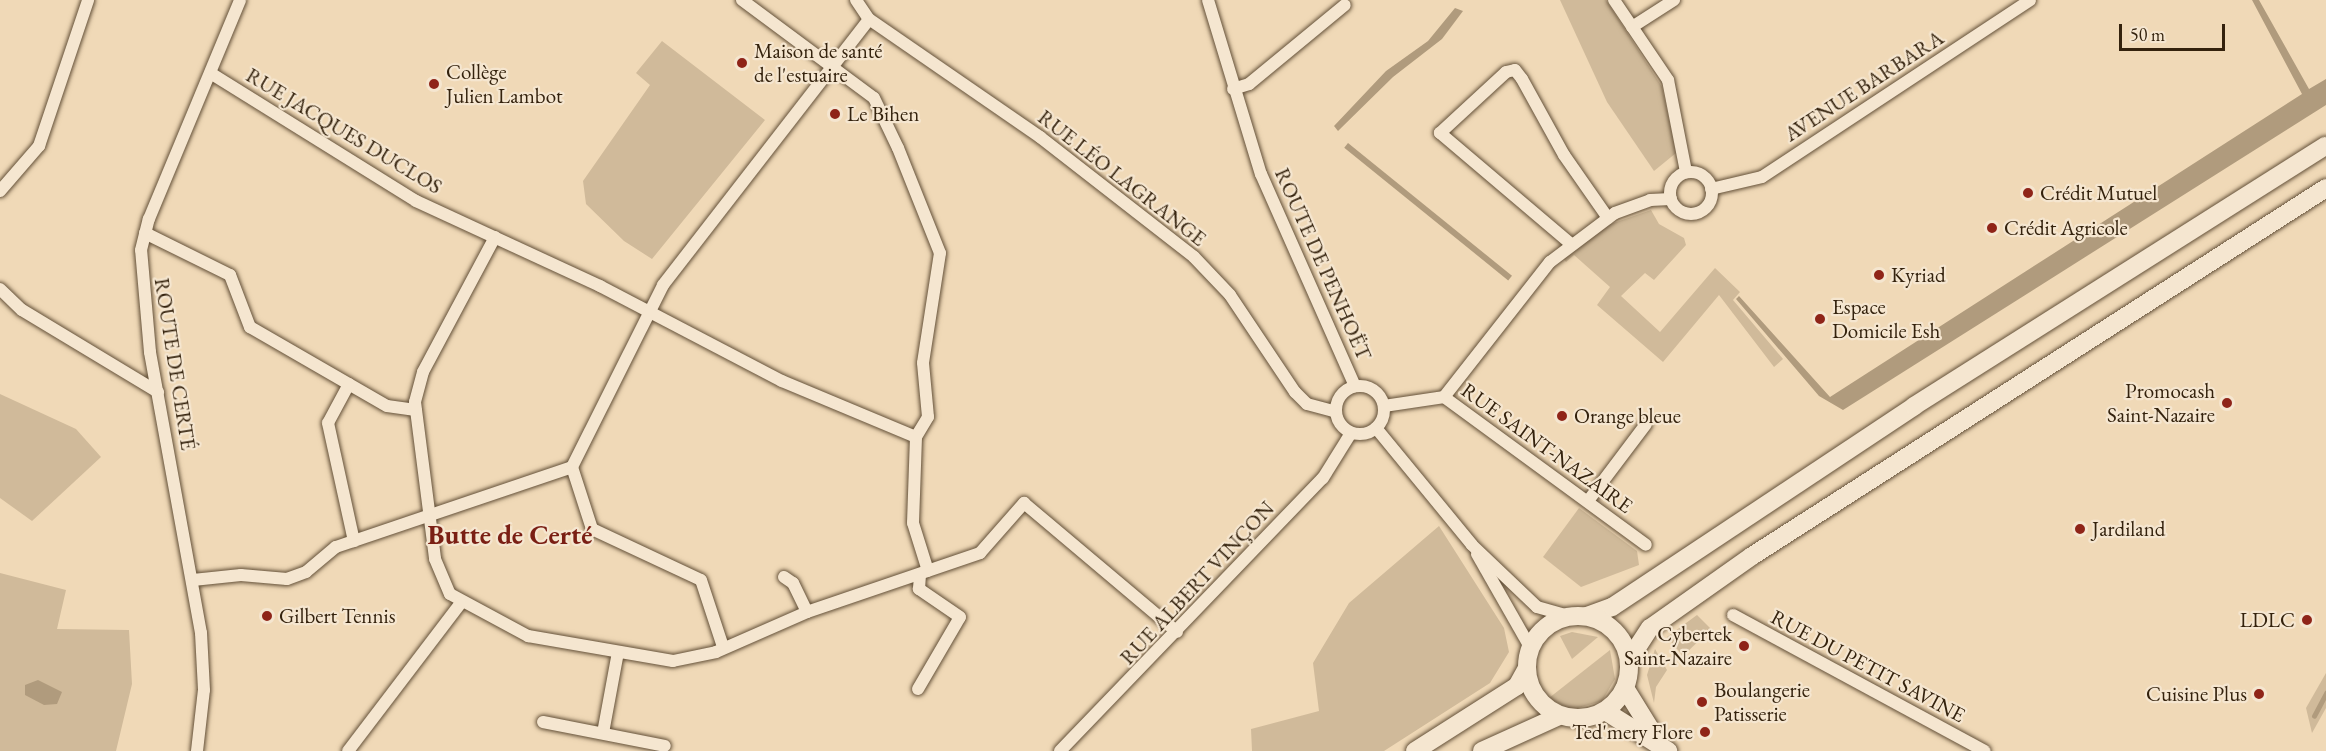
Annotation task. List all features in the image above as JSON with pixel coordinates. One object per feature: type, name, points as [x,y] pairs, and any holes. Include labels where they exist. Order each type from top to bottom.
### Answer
[{"type":"main road","points":[[1415,751],[1517,686],[1526,670],[1530,647],[1546,626],[1612,607],[1914,406],[2326,146]]},
{"type":"main road","points":[[1482,751],[1559,716],[1583,719],[1605,711],[1625,688],[1629,660],[1650,628],[1761,550],[2326,188]]},
{"type":"main road","points":[[1578,616],[1616,633],[1629,660]]},
{"type":"main road","points":[[1526,670],[1534,695],[1559,716]]},
{"type":"main road","points":[[1625,688],[1664,747]]},
{"type":"main road","points":[[1605,711],[1664,747]]},
{"type":"street","points":[[0,191],[39,146],[88,0]]},
{"type":"street","name":"ROUTE DE CERTÉ","points":[[197,751],[204,690],[193,580],[158,392],[140,279],[145,233],[212,74],[240,0]]},
{"type":"street","points":[[742,0],[874,98],[940,253],[923,363],[928,417],[916,437],[914,523],[924,573],[919,589],[960,617],[918,689]]},
{"type":"street","name":"RUE LÉO LAGRANGE","points":[[856,0],[868,19],[1040,137],[1194,257],[1230,295],[1295,392],[1307,404],[1336,412]]},
{"type":"street","name":"ROUTE DE PENHOËT","points":[[1209,0],[1233,88],[1284,231],[1355,386]]},
{"type":"street","points":[[1614,0],[1672,92],[1686,172]]},
{"type":"street","points":[[1632,27],[1674,0]]},
{"type":"street","name":"AVENUE BARBARA","points":[[1711,189],[1761,177],[2030,0]]},
{"type":"street","points":[[1233,88],[1249,84],[1345,5]]},
{"type":"street","points":[[723,647],[701,580],[592,529],[572,467],[648,310],[834,68],[868,19]]},
{"type":"street","points":[[1571,244],[1440,133],[1506,72],[1515,70],[1522,79],[1564,155],[1608,218]]},
{"type":"street","name":"RUE JACQUES DUCLOS","points":[[212,74],[416,201],[648,310],[782,381],[916,437]]},
{"type":"street","points":[[1444,397],[1519,298],[1571,244],[1608,218],[1650,200],[1671,199],[1685,213],[1699,212],[1709,203],[1711,189],[1699,174],[1686,172],[1674,180],[1671,199]]},
{"type":"street","points":[[145,233],[230,275],[250,327],[387,406],[416,410]]},
{"type":"street","points":[[495,237],[423,372],[416,410],[440,577],[460,604],[509,631],[618,652],[683,660],[723,647],[807,612],[980,553],[1024,503],[1178,632]]},
{"type":"street","points":[[0,289],[22,310],[158,392]]},
{"type":"street","points":[[349,384],[328,423],[354,541]]},
{"type":"street","points":[[1355,386],[1377,392],[1384,406],[1376,428],[1351,433],[1336,412],[1339,398],[1355,386]]},
{"type":"street","name":"RUE SAINT-NAZAIRE","points":[[1384,406],[1444,397],[1646,545]]},
{"type":"street","points":[[1588,501],[1646,424]]},
{"type":"street","points":[[1376,428],[1472,545],[1537,607],[1578,616]]},
{"type":"street","name":"RUE ALBERT VINÇON","points":[[1060,751],[1178,632],[1323,478],[1351,433]]},
{"type":"street","points":[[193,580],[241,575],[287,579],[306,572],[331,549],[572,467]]},
{"type":"street","points":[[1472,545],[1530,647]]},
{"type":"street","points":[[784,577],[793,583],[807,612]]},
{"type":"street","points":[[348,751],[460,604]]},
{"type":"street","name":"RUE DU PETIT SAVINE","points":[[1733,615],[1985,751]]},
{"type":"street","points":[[603,733],[618,652]]},
{"type":"street","points":[[543,722],[665,746]]},
{"type":"shaded area","points":[[1560,0],[1606,0],[1662,87],[1676,153],[1654,171],[1607,102]]},
{"type":"shaded area","points":[[2252,0],[2259,0],[2309,89],[2326,79],[2326,105],[1843,410],[1819,396],[1736,299],[1739,296],[1830,397],[2302,94]]},
{"type":"shaded area","points":[[1455,8],[1463,11],[1442,39],[1393,77],[1338,131],[1334,126],[1386,71],[1428,41]]},
{"type":"shaded area","points":[[662,41],[765,120],[652,259],[624,241],[586,204],[583,181],[650,85],[636,73]]},
{"type":"shaded area","points":[[1348,143],[1512,276],[1508,280],[1344,148]]},
{"type":"shaded area","points":[[1651,210],[1659,224],[1684,238],[1686,245],[1654,280],[1645,273],[1621,296],[1660,332],[1715,268],[1740,292],[1733,300],[1783,359],[1774,367],[1719,295],[1663,362],[1597,305],[1610,287],[1574,255],[1566,262],[1563,258],[1608,225]]},
{"type":"shaded area","points":[[0,394],[76,429],[101,457],[32,521],[0,498]]},
{"type":"shaded area","points":[[1579,508],[1637,551],[1639,565],[1581,587],[1543,557]]},
{"type":"shaded area","points":[[1439,526],[1504,628],[1509,652],[1490,683],[1384,751],[1252,751],[1251,729],[1319,711],[1313,663],[1349,603]]},
{"type":"shaded area","points":[[0,573],[66,590],[57,629],[129,630],[132,684],[116,751],[0,751]]},
{"type":"shaded area","points":[[1697,615],[1711,629],[1683,656],[1667,637]]},
{"type":"shaded area","points":[[1572,632],[1598,637],[1572,659],[1560,636]]},
{"type":"shaded area","points":[[1655,649],[1667,670],[1656,687],[1654,703],[1647,675]]},
{"type":"shaded area","points":[[1610,650],[1615,679],[1602,701],[1571,710],[1549,698]]},
{"type":"shaded area","points":[[2326,673],[2326,708],[2312,733],[2306,708]]},
{"type":"shaded area","points":[[38,680],[62,692],[57,704],[44,705],[25,695],[25,685]]},
{"type":"waterway","points":[[2314,716],[2326,693]]},
{"type":"place","name":"Maison de santé de l'estuaire","points":[[742,63]]},
{"type":"place","name":"Collège Julien Lambot","points":[[434,84]]},
{"type":"place","name":"Le Bihen","points":[[835,114]]},
{"type":"place","name":"Crédit Mutuel","points":[[2028,193]]},
{"type":"place","name":"Crédit Agricole","points":[[1992,228]]},
{"type":"place","name":"Kyriad","points":[[1879,275]]},
{"type":"place","name":"Espace Domicile Esh","points":[[1820,319]]},
{"type":"place","name":"Promocash Saint-Nazaire","points":[[2227,403]]},
{"type":"place","name":"Orange bleue","points":[[1562,416]]},
{"type":"place","name":"Jardiland","points":[[2080,529]]},
{"type":"place","name":"Gilbert Tennis","points":[[267,616]]},
{"type":"place","name":"LDLC","points":[[2307,620]]},
{"type":"place","name":"Cybertek Saint-Nazaire","points":[[1744,646]]},
{"type":"place","name":"Cuisine Plus","points":[[2259,694]]},
{"type":"place","name":"Boulangerie Patisserie","points":[[1702,702]]},
{"type":"place","name":"Ted'mery Flore","points":[[1705,732]]},
{"type":"district","name":"Butte de Certé","points":[[510,535]]}]
